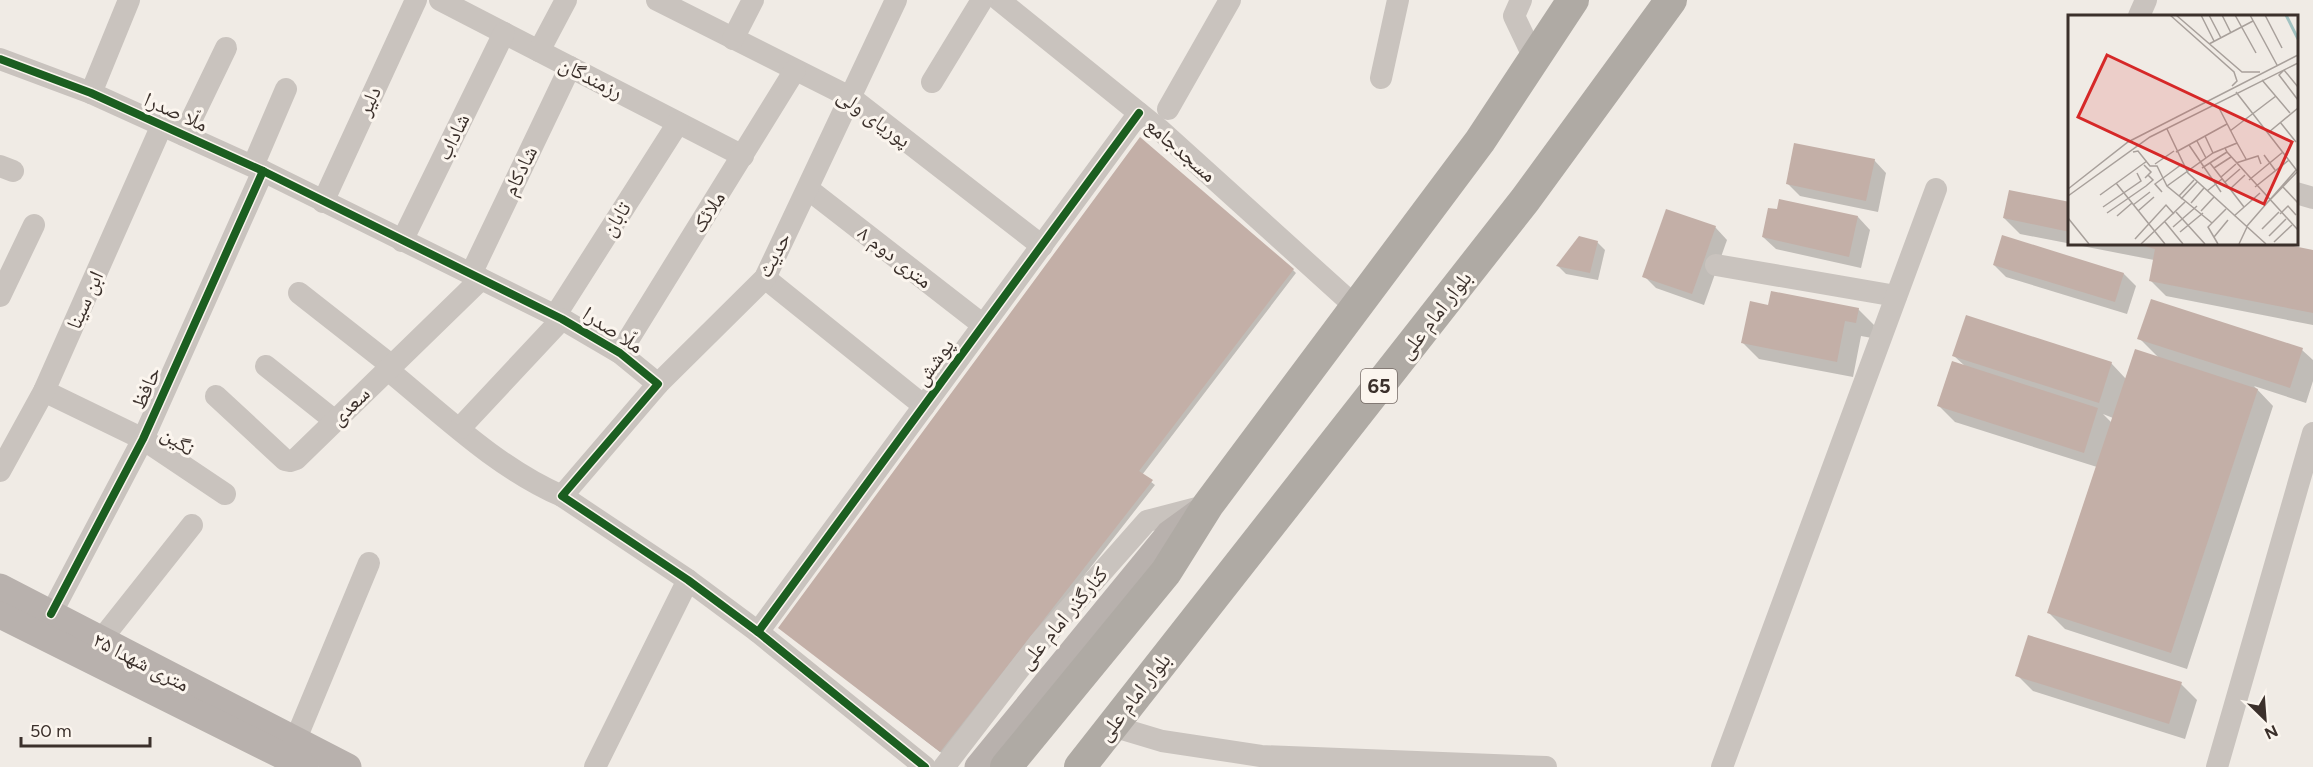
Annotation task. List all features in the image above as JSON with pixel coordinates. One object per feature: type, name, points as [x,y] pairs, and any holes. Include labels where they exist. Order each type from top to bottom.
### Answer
[{"type":"highway","points":[[1006,767],[1166,572],[1208,506],[1480,141],[1573,0]]},
{"type":"highway","name":"بلوار امام علی","points":[[1080,767],[1525,200],[1671,0]]},
{"type":"main road","points":[[978,767],[1169,534],[1208,506]]},
{"type":"main road","name":"۲۵ متری شهدا","points":[[0,587],[51,614],[93,649]]},
{"type":"main road","name":"۲۵ متری شهدا","points":[[0,615],[93,649],[292,758],[348,767]]},
{"type":"street","points":[[91,93],[129,0]]},
{"type":"street","name":"دلیر","points":[[323,201],[416,0]]},
{"type":"street","name":"رزمندگان","points":[[440,0],[743,156]]},
{"type":"street","points":[[539,51],[566,0]]},
{"type":"street","name":"پوریای ولی","points":[[657,0],[681,5],[733,39],[850,97],[1042,246]]},
{"type":"street","points":[[733,39],[753,0]]},
{"type":"street","name":"حدیث","points":[[658,384],[765,278],[896,0]]},
{"type":"street","points":[[932,82],[982,0]]},
{"type":"street","name":"مسجدجامع","points":[[999,0],[1028,8],[1139,113],[1357,308]]},
{"type":"street","points":[[1168,109],[1230,0]]},
{"type":"street","points":[[1381,78],[1398,0]]},
{"type":"street","points":[[1521,0],[1514,16],[1534,58]]},
{"type":"street","points":[[2139,15],[2146,0]]},
{"type":"street","name":"شاداب","points":[[402,241],[504,33]]},
{"type":"street","points":[[184,135],[226,48]]},
{"type":"street","name":"ملّا صدرا","points":[[0,59],[91,93],[258,169],[559,317],[620,353],[658,384]]},
{"type":"street","name":"شادکام","points":[[476,277],[570,67]]},
{"type":"street","name":"ملائک","points":[[620,353],[795,70]]},
{"type":"street","name":"حافظ","points":[[51,614],[143,439],[258,169],[286,89]]},
{"type":"street","name":"پوشش","points":[[758,632],[1139,113]]},
{"type":"street","name":"تابان","points":[[460,428],[559,317],[678,123]]},
{"type":"street","name":"ابن سینا","points":[[0,471],[44,391],[162,125]]},
{"type":"street","name":"۸ متری دوم","points":[[808,189],[983,325]]},
{"type":"street","points":[[1722,767],[1936,189]]},
{"type":"street","points":[[2298,194],[2313,198]]},
{"type":"street","points":[[0,296],[8,261],[34,225]]},
{"type":"street","points":[[1716,266],[1896,296]]},
{"type":"street","name":"سعدی","points":[[216,396],[285,460],[290,462],[296,459],[390,368],[476,277]]},
{"type":"street","points":[[765,278],[924,406]]},
{"type":"street","points":[[299,293],[484,448],[541,487],[562,496],[688,580],[758,632],[925,767]]},
{"type":"street","points":[[266,366],[335,421]]},
{"type":"street","points":[[562,496],[658,384]]},
{"type":"street","name":"نگین","points":[[44,391],[143,439],[225,494]]},
{"type":"street","points":[[2217,767],[2313,433]]},
{"type":"street","name":"کنارگذر امام علی","points":[[944,767],[1040,642],[1147,521],[1208,506]]},
{"type":"street","points":[[93,649],[192,525]]},
{"type":"street","points":[[292,758],[369,563]]},
{"type":"street","points":[[595,767],[688,580]]},
{"type":"street","points":[[1112,726],[1162,741],[1261,756],[1546,767]]},
{"type":"building","points":[[1140,137],[1294,269],[1139,471],[1153,480],[940,752],[778,628]]},
{"type":"building","points":[[1794,143],[1875,159],[1866,201],[1786,184]]},
{"type":"building","points":[[2009,190],[2068,202],[2068,232],[2003,218]]},
{"type":"building","points":[[1779,199],[1858,216],[1849,257],[1762,237],[1768,208],[1777,209]]},
{"type":"building","points":[[1666,209],[1716,226],[1692,294],[1642,277]]},
{"type":"building","points":[[2002,235],[2124,273],[2115,302],[1993,265]]},
{"type":"building","points":[[1579,236],[1598,241],[1590,273],[1556,266]]},
{"type":"building","points":[[2137,244],[2283,244],[2313,250],[2313,313],[2149,281],[2155,249]]},
{"type":"building","points":[[1771,291],[1859,308],[1856,323],[1845,321],[1837,362],[1741,343],[1750,301],[1768,305]]},
{"type":"building","points":[[2151,299],[2303,348],[2290,388],[2137,339]]},
{"type":"building","points":[[1966,315],[2112,362],[2099,403],[1952,356]]},
{"type":"building","points":[[2135,349],[2258,389],[2171,653],[2047,613]]},
{"type":"building","points":[[1952,361],[2098,408],[2084,453],[1937,406]]},
{"type":"building","points":[[2028,635],[2182,682],[2169,724],[2015,676]]},
{"type":"cycle path","points":[[0,59],[91,93],[263,171],[562,319],[620,353],[658,384],[562,496],[688,580],[758,632],[925,767]]},
{"type":"cycle path","points":[[758,632],[1139,113]]},
{"type":"cycle path","points":[[51,614],[143,439],[263,171]]}]
